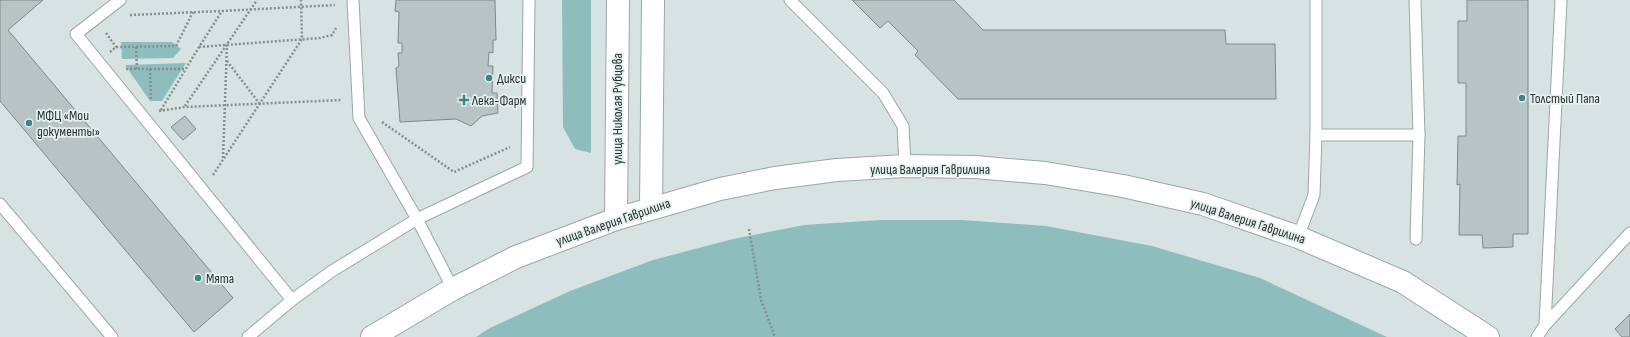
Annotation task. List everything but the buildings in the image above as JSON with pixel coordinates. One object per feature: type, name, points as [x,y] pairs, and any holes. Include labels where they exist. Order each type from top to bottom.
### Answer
[{"type":"street","name":"улица Николая Рубцова","points":[[616,219],[618,0]]},
{"type":"street","points":[[652,0],[652,208]]},
{"type":"street","name":"улица Валерия Гаврилина","points":[[372,337],[453,289],[516,257],[616,219],[720,189],[774,178],[837,170],[905,166],[983,167],[1045,173],[1123,186],[1203,204],[1298,237],[1403,282],[1488,337]]},
{"type":"lane","points":[[120,0],[76,34],[292,300]]},
{"type":"lane","points":[[353,0],[359,118],[417,219],[453,289]]},
{"type":"lane","points":[[248,337],[292,300],[332,271],[417,219],[527,167],[529,0]]},
{"type":"lane","points":[[790,0],[883,93],[902,126],[905,166]]},
{"type":"lane","points":[[1298,237],[1314,195],[1316,135],[1316,0]]},
{"type":"lane","points":[[1415,0],[1419,135],[1416,239]]},
{"type":"lane","points":[[1545,325],[1561,0]]},
{"type":"lane","points":[[1316,135],[1419,135]]},
{"type":"lane","points":[[1,207],[112,337]]},
{"type":"lane","points":[[1537,337],[1545,325],[1630,233]]},
{"type":"path","points":[[185,107],[257,0]]},
{"type":"path","points":[[202,190],[302,39],[301,0]]},
{"type":"path","points":[[335,0],[336,13]]},
{"type":"path","points":[[124,15],[222,12],[335,5]]},
{"type":"path","points":[[105,56],[116,47],[176,46],[193,12]]},
{"type":"path","points":[[161,110],[222,12]]},
{"type":"path","points":[[199,47],[332,36],[336,29],[336,21]]},
{"type":"path","points":[[101,34],[104,31],[116,47]]},
{"type":"path","points":[[223,159],[227,45]]},
{"type":"path","points":[[136,47],[137,69]]},
{"type":"path","points":[[227,61],[260,103]]},
{"type":"path","points":[[123,69],[186,69]]},
{"type":"path","points":[[150,69],[152,104]]},
{"type":"path","points":[[157,111],[185,107],[358,99]]},
{"type":"path","points":[[378,119],[454,172],[514,146]]},
{"type":"path","points":[[749,228],[761,300],[775,337]]},
{"type":"shaded area","points":[[562,0],[591,0],[591,153],[575,149],[563,127]]},
{"type":"shaded area","points":[[121,42],[172,42],[181,49],[173,58],[122,59]]},
{"type":"shaded area","points":[[186,63],[162,101],[150,101],[125,65]]},
{"type":"shaded area","points":[[881,220],[962,220],[1046,226],[1152,246],[1260,278],[1387,337],[476,337],[490,328],[570,291],[653,260],[733,239],[804,225]]},
{"type":"place","name":"Дикси","points":[[489,78]]},
{"type":"place","name":"Толстый Папа","points":[[1522,98]]},
{"type":"place","name":"Лека-Фарм","points":[[464,100]]},
{"type":"place","name":"МФЦ «Мои документы»","points":[[29,123]]},
{"type":"place","name":"Мята","points":[[198,278]]}]
